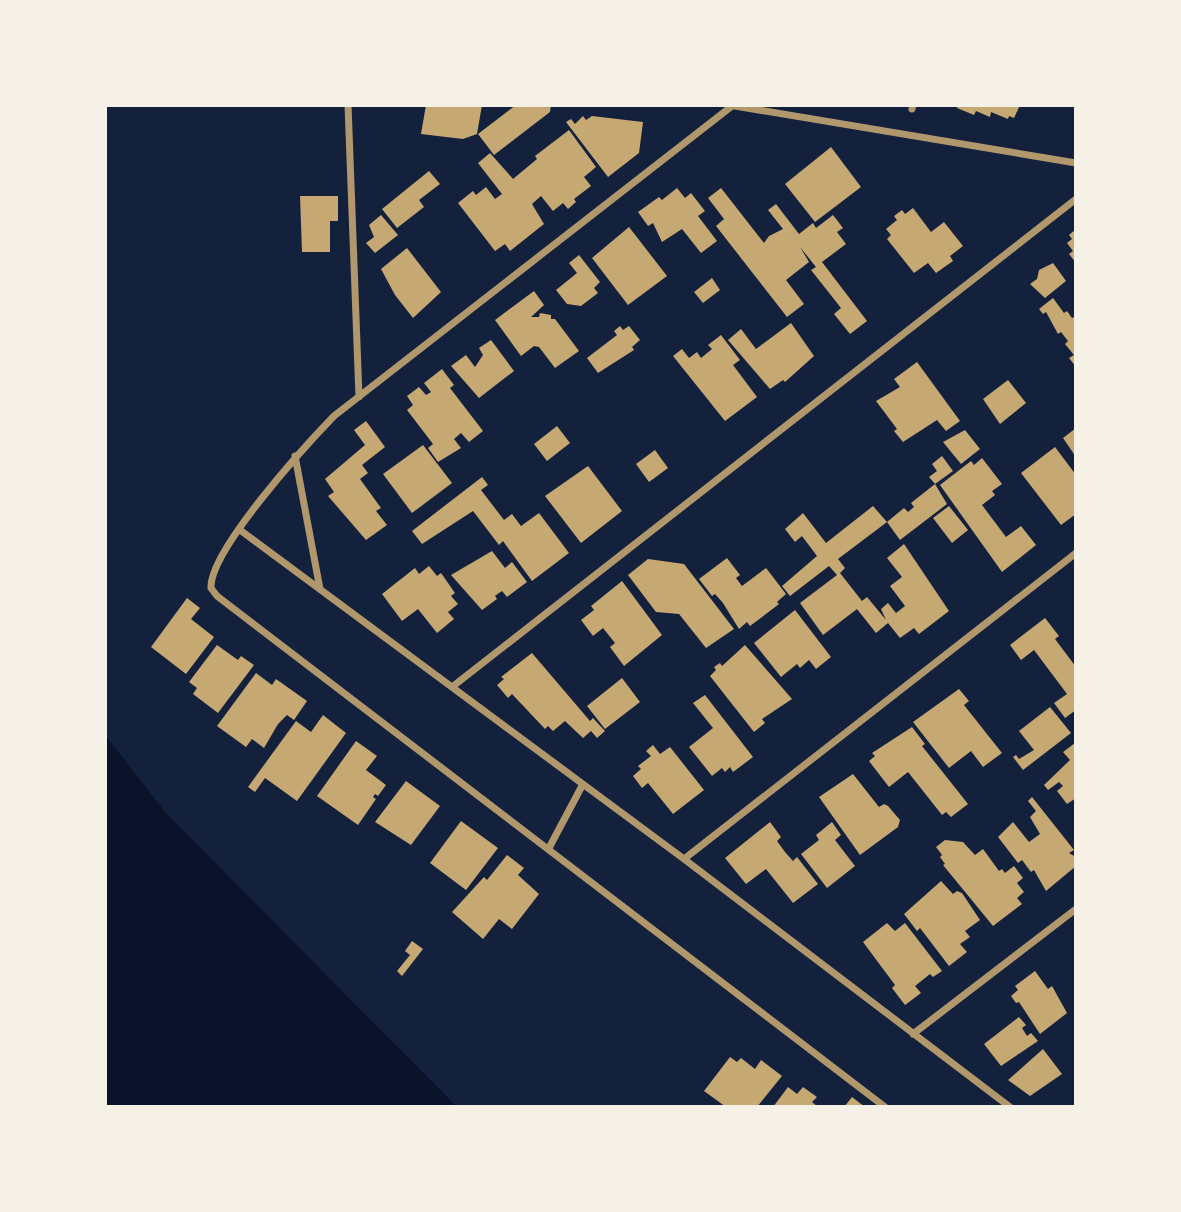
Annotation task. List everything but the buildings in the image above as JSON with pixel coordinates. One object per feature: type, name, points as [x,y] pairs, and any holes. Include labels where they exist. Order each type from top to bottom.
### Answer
[{"type":"street","points":[[348,105],[359,397]]},
{"type":"street","points":[[885,1107],[218,596],[211,588],[211,578],[215,566],[295,456],[334,416],[730,105],[1076,163]]},
{"type":"street","points":[[453,687],[1076,199]]},
{"type":"street","points":[[295,456],[320,590]]},
{"type":"street","points":[[240,530],[684,859],[1010,1107]]},
{"type":"street","points":[[684,859],[1076,553]]},
{"type":"street","points":[[549,848],[583,784]]},
{"type":"street","points":[[913,1034],[1076,909]]},
{"type":"water","points":[[105,735],[166,813],[457,1107],[105,1107]]}]
